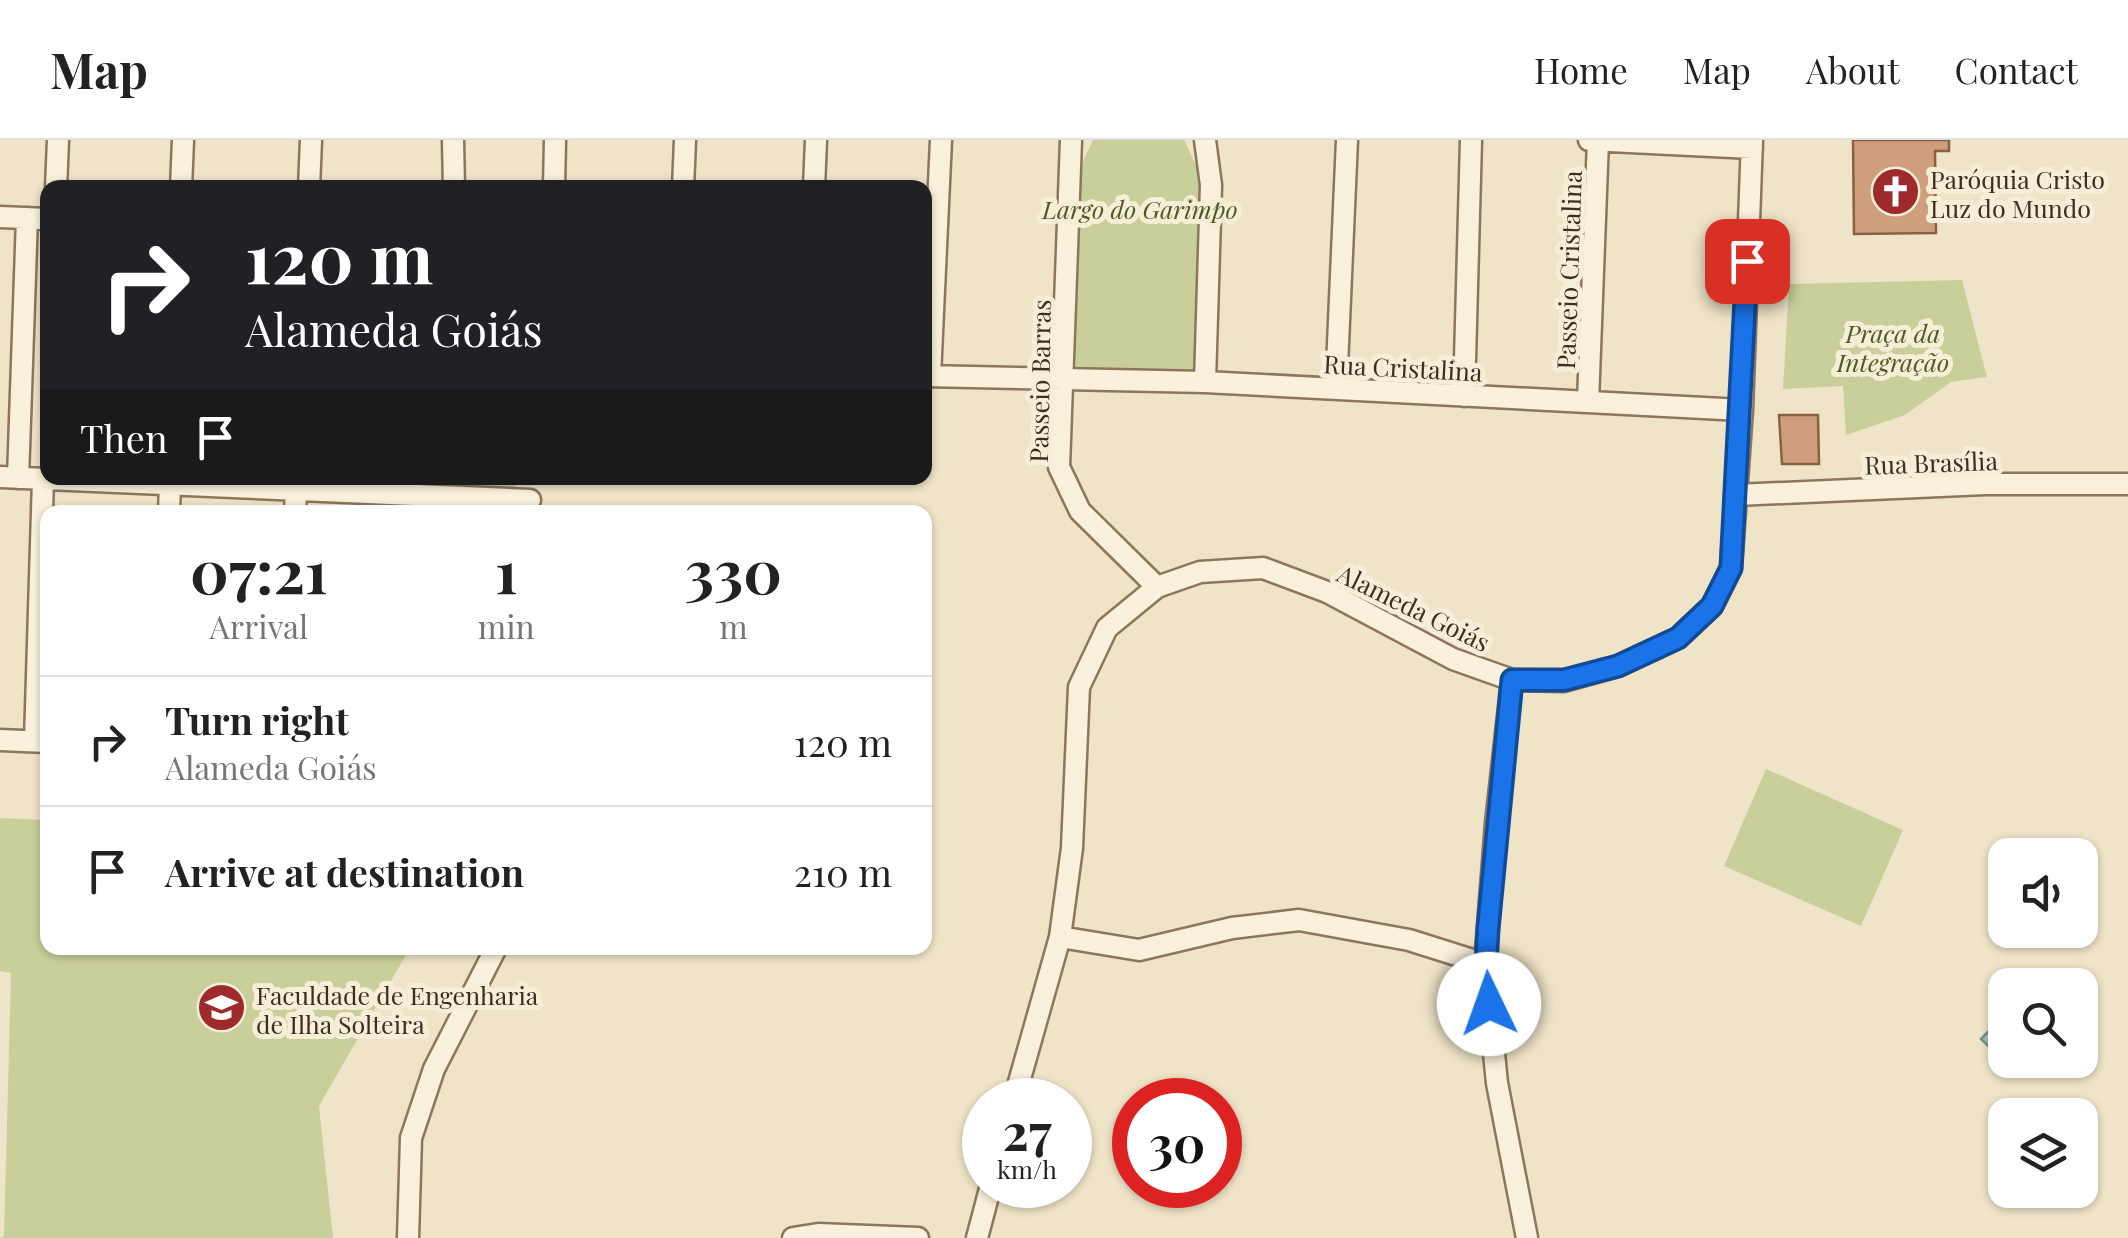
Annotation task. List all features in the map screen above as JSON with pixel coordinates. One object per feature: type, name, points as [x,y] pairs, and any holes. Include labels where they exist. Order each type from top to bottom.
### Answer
[{"type":"street","points":[[56,180],[58,140]]},
{"type":"street","points":[[181,180],[183,140]]},
{"type":"street","points":[[310,180],[311,140]]},
{"type":"street","points":[[453,140],[454,180]]},
{"type":"street","points":[[554,180],[555,140]]},
{"type":"street","points":[[683,180],[685,140]]},
{"type":"street","points":[[814,180],[816,140]]},
{"type":"street","points":[[932,292],[941,140]]},
{"type":"street","name":"Passeio Barras","points":[[1071,140],[1059,467],[1080,511],[1157,587]]},
{"type":"street","points":[[1205,140],[1211,185],[1205,382]]},
{"type":"street","points":[[1336,389],[1347,140]]},
{"type":"street","points":[[1464,396],[1471,140]]},
{"type":"street","points":[[1589,140],[1752,144]]},
{"type":"street","name":"Passeio Cristalina","points":[[1588,402],[1598,140]]},
{"type":"street","name":"Alameda Goiás","points":[[1020,1078],[1060,937],[1072,848],[1079,687],[1107,628],[1157,587],[1200,572],[1263,568],[1327,592],[1453,659],[1512,680],[1564,680],[1618,666],[1678,638],[1712,606],[1731,568],[1742,410],[1752,144]]},
{"type":"street","points":[[0,217],[37,218],[9,477],[40,479]]},
{"type":"street","name":"Rua Cristalina","points":[[932,376],[1205,382],[1742,410]]},
{"type":"street","name":"Rua Brasília","points":[[1736,494],[1986,484],[2128,484]]},
{"type":"street","points":[[277,485],[296,490],[396,486],[418,504],[474,505]]},
{"type":"street","points":[[295,505],[296,490]]},
{"type":"street","points":[[1512,680],[1486,964],[1497,1083],[1527,1238]]},
{"type":"street","points":[[0,740],[40,742]]},
{"type":"street","points":[[1060,937],[1140,950],[1232,928],[1299,920],[1409,940],[1486,964]]},
{"type":"street","points":[[408,1238],[411,1138],[434,1069],[492,955]]},
{"type":"street","points":[[976,1238],[984,1208]]},
{"type":"street","points":[[793,1238],[818,1234],[918,1238]]},
{"type":"green space","name":"Largo do Garimpo","points":[[1093,140],[1184,140],[1206,186],[1198,376],[1071,370],[1077,174]]},
{"type":"green space","name":"Praça da Integração","points":[[1962,280],[1987,377],[1951,382],[1905,415],[1846,435],[1843,386],[1783,389],[1789,284]]},
{"type":"green space","points":[[404,485],[515,485],[517,490]]},
{"type":"green space","points":[[1766,769],[1903,830],[1861,926],[1724,866]]},
{"type":"green space","name":"Faculdade de Engenharia de Ilha Solteira","points":[[0,818],[40,820],[40,955],[406,955],[319,1106],[333,1238],[0,1238],[4,1236],[11,973],[0,971]]},
{"type":"building","name":"Paróquia Cristo Luz do Mundo","points":[[1853,140],[1949,140],[1949,151],[1935,151],[1936,233],[1854,234]]},
{"type":"building","points":[[1779,415],[1818,415],[1819,464],[1782,464]]},
{"type":"place","name":"Paróquia Cristo Luz do Mundo","points":[[1895,192]]},
{"type":"place","name":"Faculdade de Engenharia de Ilha Solteira","points":[[221,1008]]},
{"type":"route","points":[[1489,1004],[1488,929],[1512,680],[1564,680],[1618,666],[1678,638],[1712,606],[1731,568],[1747,261]]}]
